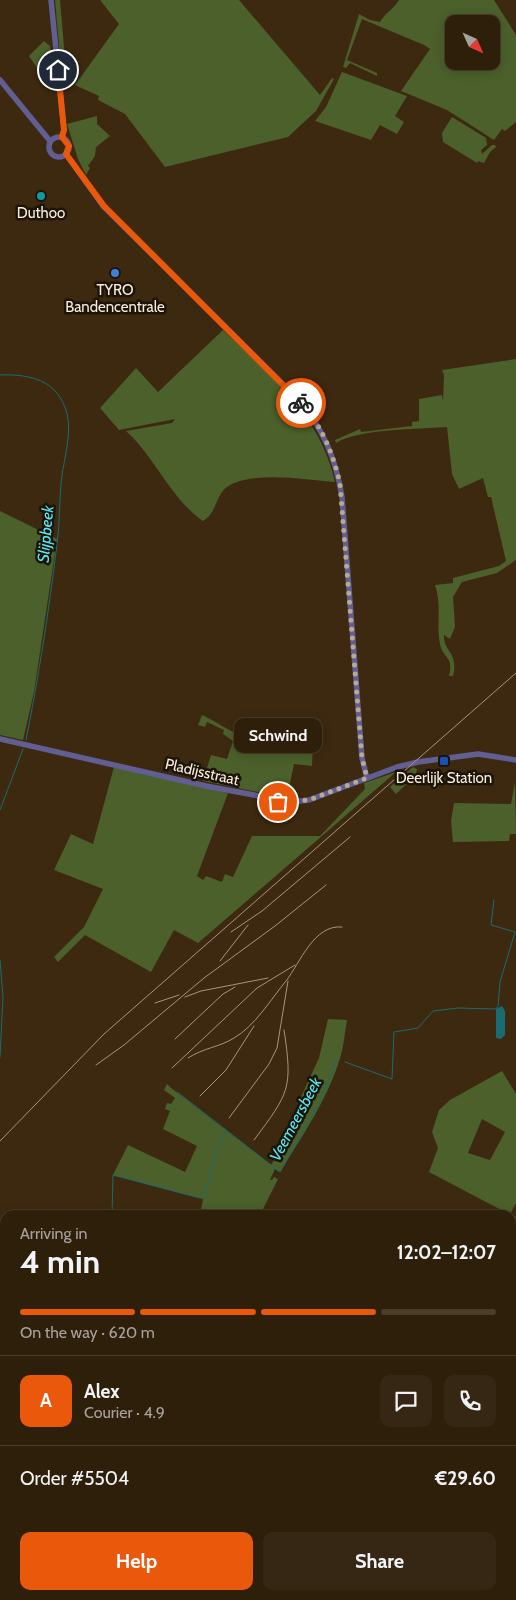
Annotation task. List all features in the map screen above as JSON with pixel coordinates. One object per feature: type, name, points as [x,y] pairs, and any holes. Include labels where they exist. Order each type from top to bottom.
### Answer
[{"type":"street","points":[[51,0],[64,130],[62,137]]},
{"type":"street","points":[[0,80],[50,141],[49,148],[51,154],[60,157],[66,154]]},
{"type":"street","points":[[50,141],[62,137]]},
{"type":"street","points":[[62,137],[68,143],[66,154],[97,198],[297,398],[314,419],[327,442],[336,467],[345,532],[362,758],[367,778]]},
{"type":"street","name":"Pladijsstraat","points":[[0,739],[278,802],[309,800],[397,766],[424,761],[478,754],[516,760]]},
{"type":"green space","points":[[55,0],[60,0],[67,82],[62,80]]},
{"type":"green space","points":[[100,0],[239,0],[320,95],[332,78],[334,79],[316,111],[288,137],[165,167],[125,114],[98,100],[99,96],[75,85],[119,24]]},
{"type":"green space","points":[[399,0],[494,0],[516,35],[516,122],[505,131],[502,129],[494,140],[447,110],[401,91],[430,49],[362,19],[347,60],[377,73],[377,76],[350,63],[346,68],[343,67],[359,14],[370,20],[380,22]]},
{"type":"green space","points":[[44,41],[50,46],[53,71],[43,77],[29,56]]},
{"type":"green space","points":[[342,72],[407,96],[395,116],[404,122],[397,134],[380,125],[371,140],[315,121],[326,107]]},
{"type":"green space","points":[[97,116],[97,124],[110,136],[96,147],[95,156],[88,166],[90,168],[86,175],[78,159],[67,124]]},
{"type":"green space","points":[[452,117],[486,138],[487,145],[481,150],[482,154],[492,145],[495,145],[496,147],[490,152],[484,163],[478,161],[477,163],[443,142],[442,133]]},
{"type":"green space","points":[[223,330],[275,380],[305,416],[318,436],[328,458],[335,482],[265,477],[238,482],[223,491],[211,514],[203,521],[181,501],[146,453],[126,431],[172,423],[175,419],[119,430],[100,408],[136,368],[158,392]]},
{"type":"green space","points":[[516,359],[516,560],[497,573],[462,582],[453,597],[455,627],[450,639],[444,635],[444,641],[454,662],[453,676],[449,676],[449,661],[443,653],[440,644],[438,600],[435,585],[453,583],[453,578],[499,566],[506,561],[491,497],[488,497],[483,478],[459,489],[452,474],[447,427],[373,432],[346,438],[336,443],[335,440],[360,429],[361,432],[412,426],[412,422],[419,421],[419,399],[442,395],[443,401],[444,375],[442,370]]},
{"type":"green space","points":[[0,511],[57,539],[34,692],[23,740],[0,735]]},
{"type":"green space","points":[[202,715],[234,732],[248,737],[254,737],[260,722],[283,725],[284,718],[314,719],[312,766],[294,764],[287,798],[203,781],[211,755],[227,759],[233,741],[223,734],[224,730],[207,722],[205,727],[198,725]]},
{"type":"green space","points":[[114,767],[228,793],[197,876],[203,880],[206,876],[222,882],[225,874],[233,877],[252,836],[320,836],[365,789],[364,783],[396,772],[198,943],[174,930],[151,972],[85,935],[58,962],[54,957],[84,927],[103,889],[54,870],[71,834],[93,844]]},
{"type":"green space","points":[[413,767],[417,769],[416,775],[396,794],[390,787]]},
{"type":"green space","points":[[515,782],[516,834],[510,834],[509,841],[453,842],[451,821],[454,803],[511,804]]},
{"type":"green space","points":[[328,1019],[347,1020],[342,1051],[330,1086],[315,1115],[280,1172],[275,1169],[270,1180],[274,1177],[278,1179],[262,1210],[201,1210],[203,1199],[113,1175],[128,1145],[185,1172],[197,1146],[163,1129],[170,1111],[165,1109],[167,1103],[171,1104],[175,1098],[164,1090],[167,1084],[271,1165],[309,1105],[300,1099],[319,1058]]},
{"type":"green space","points":[[502,1071],[516,1094],[516,1203],[512,1210],[501,1210],[429,1172],[438,1148],[432,1132],[439,1110],[450,1100]],"holes":[[[482,1119],[505,1132],[490,1160],[468,1153]]]},
{"type":"water","points":[[502,1006],[505,1011],[505,1035],[501,1039],[496,1038],[496,1009]]},
{"type":"waterway","name":"Slijpbeek","points":[[0,375],[19,375],[46,383],[59,396],[64,405],[68,424],[51,593],[26,740]]},
{"type":"waterway","name":"Slijpbeek","points":[[0,810],[23,749]]},
{"type":"waterway","name":"Veemeersbeek","points":[[345,1062],[392,1079],[394,1032],[418,1028],[433,1011],[458,1008],[495,1009],[498,1007],[500,982],[515,932],[491,925],[494,900]]},
{"type":"waterway","name":"Slijpbeek","points":[[0,960],[3,997],[0,1057]]},
{"type":"waterway","name":"Veemeersbeek","points":[[204,1199],[215,1156],[226,1130],[280,1172],[320,1102],[337,1060]]},
{"type":"waterway","points":[[177,1092],[226,1130]]},
{"type":"waterway","name":"Veemeersbeek","points":[[112,1210],[113,1175],[200,1198]]},
{"type":"railway","points":[[0,1141],[104,1034],[516,673]]},
{"type":"railway","points":[[231,932],[262,911],[350,837]]},
{"type":"railway","points":[[96,1065],[124,1045],[204,978],[275,926],[326,885]]},
{"type":"railway","points":[[220,961],[248,925]]},
{"type":"railway","points":[[188,1058],[229,1041],[242,1033],[256,1019],[286,981],[316,938],[332,928],[342,927]]},
{"type":"railway","points":[[172,1068],[257,988],[295,965]]},
{"type":"railway","points":[[185,997],[201,991],[268,978]]},
{"type":"railway","points":[[229,1118],[269,1064],[277,1048],[288,981]]},
{"type":"railway","points":[[175,1039],[223,994],[235,987]]},
{"type":"railway","points":[[155,1003],[179,995]]},
{"type":"railway","points":[[200,1096],[226,1070],[254,1026]]},
{"type":"railway","points":[[254,1140],[275,1111],[286,1090],[288,1065],[284,1030]]},
{"type":"way so far","points":[[278,802],[309,800],[367,778],[363,765],[358,719],[348,566],[340,484],[327,442],[314,419],[301,403]]},
{"type":"place","name":"Duthoo","points":[[41,196]]},
{"type":"place","name":"TYRO Bandencentrale","points":[[115,273]]},
{"type":"place","name":"Deerlijk Station","points":[[444,761]]},
{"type":"place","name":"Schwind","points":[[278,802]]},
{"type":"route","points":[[58,70],[64,130],[62,137],[69,146],[66,154],[75,164],[97,198],[301,403]]}]
